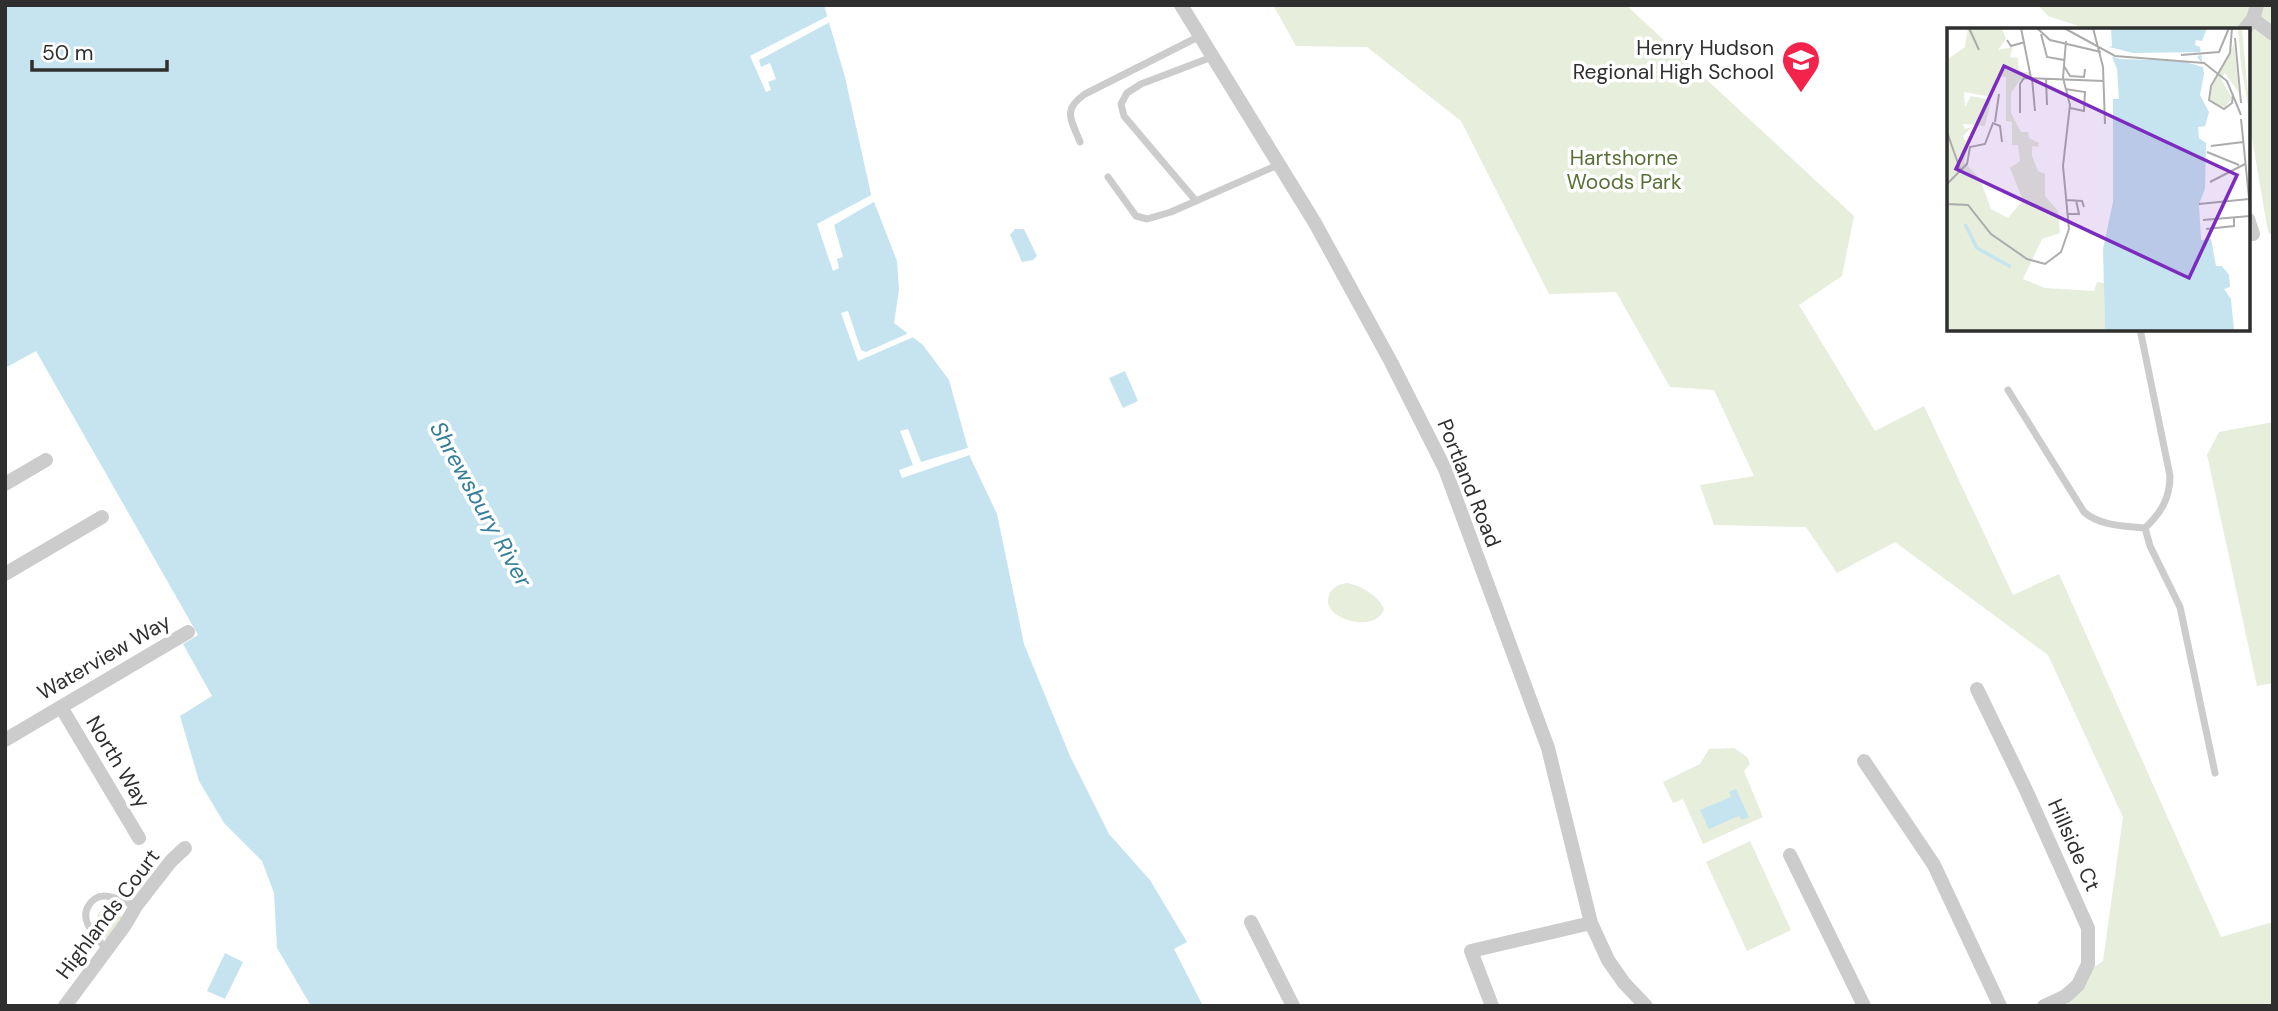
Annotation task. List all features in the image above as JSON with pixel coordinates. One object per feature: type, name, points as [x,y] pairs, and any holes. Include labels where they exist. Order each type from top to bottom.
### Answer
[{"type":"street","name":"Portland Road","points":[[1181,5],[1315,223],[1391,362],[1445,469],[1548,748],[1591,923],[1608,960],[1623,983],[1646,1006]]},
{"type":"street","points":[[2251,18],[2273,34]]},
{"type":"street","points":[[5,484],[46,460]]},
{"type":"street","points":[[5,574],[102,517]]},
{"type":"street","name":"Waterview Way","points":[[5,740],[188,632]]},
{"type":"street","name":"Hillside Ct","points":[[1977,689],[2088,928],[2088,964],[2078,985],[2066,996],[2044,1006]]},
{"type":"street","name":"North Way","points":[[61,707],[139,838]]},
{"type":"street","points":[[1864,761],[1934,865],[2000,1006]]},
{"type":"street","name":"Highlands Court","points":[[65,1006],[136,906],[171,861],[186,848]]},
{"type":"street","points":[[1790,855],[1864,1006]]},
{"type":"street","points":[[1251,922],[1293,1006]]},
{"type":"street","points":[[1492,1006],[1471,951],[1591,923]]},
{"type":"lane","points":[[1080,142],[1069,114],[1073,102],[1200,36]]},
{"type":"lane","points":[[1196,201],[1124,116],[1121,104],[1126,93],[1141,84],[1213,56]]},
{"type":"lane","points":[[1108,177],[1136,216],[1147,219],[1280,164]]},
{"type":"lane","points":[[2008,390],[2084,512],[2092,519],[2120,526],[2145,528],[2159,514],[2170,491],[2170,476],[2140,331]]},
{"type":"lane","points":[[2145,528],[2150,546],[2180,607],[2215,773]]},
{"type":"lane","points":[[106,949],[87,923],[85,915],[89,905],[94,899],[107,896],[136,906]]},
{"type":"green space","name":"Hartshorne Woods Park","points":[[1273,5],[1626,5],[1854,216],[1842,276],[1799,305],[1875,431],[1924,406],[2013,595],[2059,574],[2221,937],[2273,922],[2273,1006],[2037,1006],[2103,961],[2123,817],[2048,655],[1895,542],[1837,573],[1806,527],[1714,525],[1700,485],[1754,476],[1714,390],[1670,387],[1616,292],[1549,294],[1461,121],[1367,47],[1296,46]]},
{"type":"green space","points":[[2038,5],[2273,5],[2273,236],[2268,232],[2250,127],[2250,28],[2085,28],[2048,16]]},
{"type":"green space","points":[[2273,422],[2273,683],[2257,686],[2207,455],[2219,432]]},
{"type":"green space","points":[[1347,583],[1358,586],[1378,600],[1384,609],[1379,617],[1371,621],[1350,621],[1332,611],[1328,604],[1330,592],[1336,586]]},
{"type":"green space","points":[[1734,748],[1747,757],[1750,764],[1744,771],[1763,817],[1703,844],[1683,799],[1673,803],[1663,782],[1700,764],[1709,749]]},
{"type":"green space","points":[[1750,841],[1791,930],[1747,951],[1706,862]]},
{"type":"green space","points":[[111,908],[122,918],[108,939],[99,933],[94,924],[99,912]]},
{"type":"water","name":"Shrewsbury River","points":[[5,5],[824,5],[845,77],[871,194],[897,261],[899,290],[894,323],[923,345],[949,380],[971,459],[997,514],[1024,644],[1070,756],[1109,834],[1150,880],[1187,942],[1174,949],[1203,1006],[311,1006],[277,948],[274,893],[262,861],[224,823],[199,781],[180,716],[212,696],[183,644],[198,635],[36,351],[5,368]]},
{"type":"water","points":[[1015,229],[1024,229],[1037,256],[1033,260],[1022,262],[1010,235]]},
{"type":"water","points":[[1125,371],[1138,401],[1123,408],[1109,378]]},
{"type":"water","points":[[1736,789],[1749,817],[1742,820],[1739,816],[1709,829],[1700,810],[1731,797],[1729,792]]},
{"type":"water","points":[[225,953],[243,962],[225,999],[207,991]]},
{"type":"pier","points":[[830,15],[832,21],[759,60],[761,67],[770,63],[776,79],[768,82],[771,90],[766,92],[750,56]]},
{"type":"pier","points":[[875,193],[877,200],[834,225],[843,257],[837,259],[839,268],[833,271],[817,224]]},
{"type":"pier","points":[[848,311],[861,350],[866,352],[911,332],[916,336],[858,361],[841,313]]},
{"type":"pier","points":[[908,429],[921,462],[971,447],[973,454],[902,478],[899,470],[913,465],[900,431]]},
{"type":"place","name":"Henry Hudson Regional High School","points":[[1801,94]]}]
